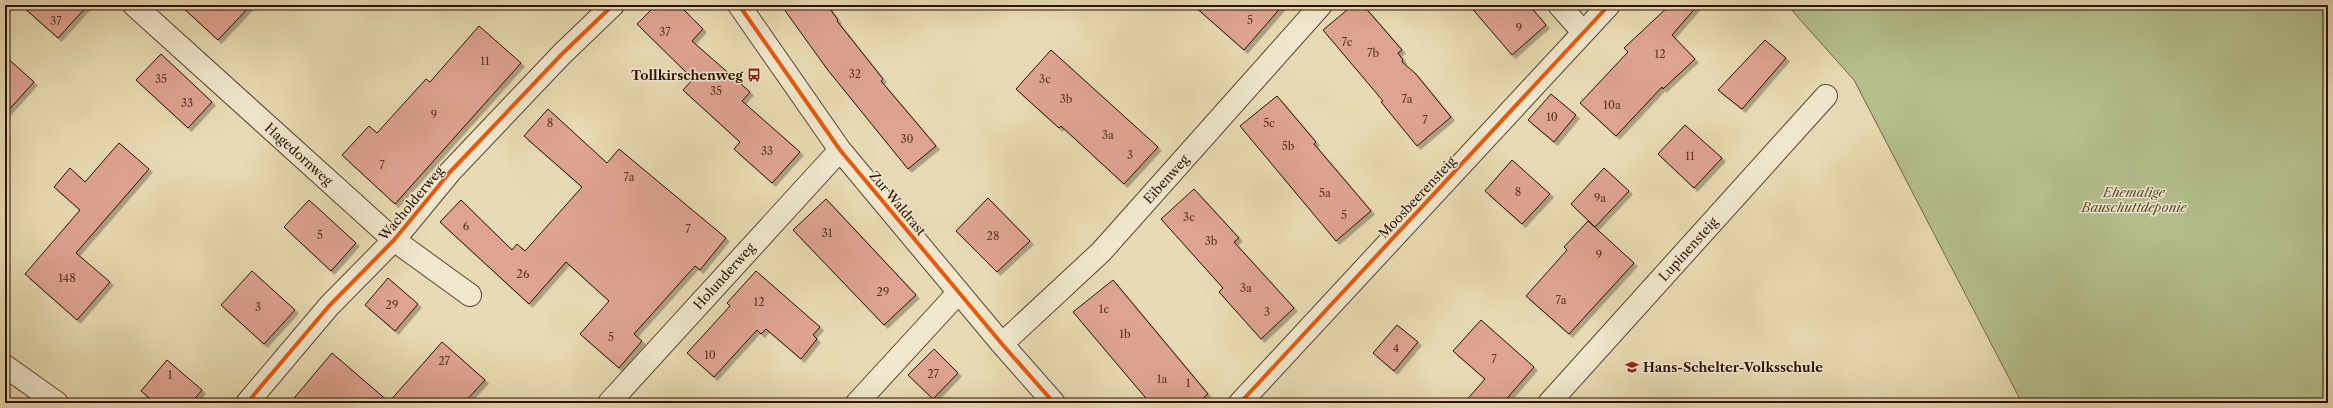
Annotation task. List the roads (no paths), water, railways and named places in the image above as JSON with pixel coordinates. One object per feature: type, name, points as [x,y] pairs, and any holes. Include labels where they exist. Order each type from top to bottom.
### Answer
[{"type":"street","name":"Hagedornweg","points":[[134,5],[394,240],[470,295]]},
{"type":"street","name":"Wacholderweg","points":[[247,403],[329,306],[394,240],[450,172],[562,54],[613,5]]},
{"type":"street","name":"Zur Waldrast","points":[[738,5],[840,150],[958,293],[1054,403]]},
{"type":"street","name":"Eibenweg","points":[[1002,344],[1101,252],[1321,5]]},
{"type":"street","points":[[1559,5],[1583,32]]},
{"type":"street","name":"Moosbeerensteig","points":[[1240,403],[1609,5]]},
{"type":"street","name":"Lupinensteig","points":[[1549,403],[1826,96]]},
{"type":"street","name":"Holunderweg","points":[[609,403],[840,150]]},
{"type":"street","points":[[857,403],[958,293]]},
{"type":"street","points":[[5,366],[45,400]]},
{"type":"place","name":"Tollkirschenweg","points":[[754,75]]},
{"type":"place","name":"Hans-Schelter-Volksschule","points":[[1632,367]]},
{"type":"park label","name":"Ehemalige Bauschuttdeponie","points":[[2134,200]]}]
